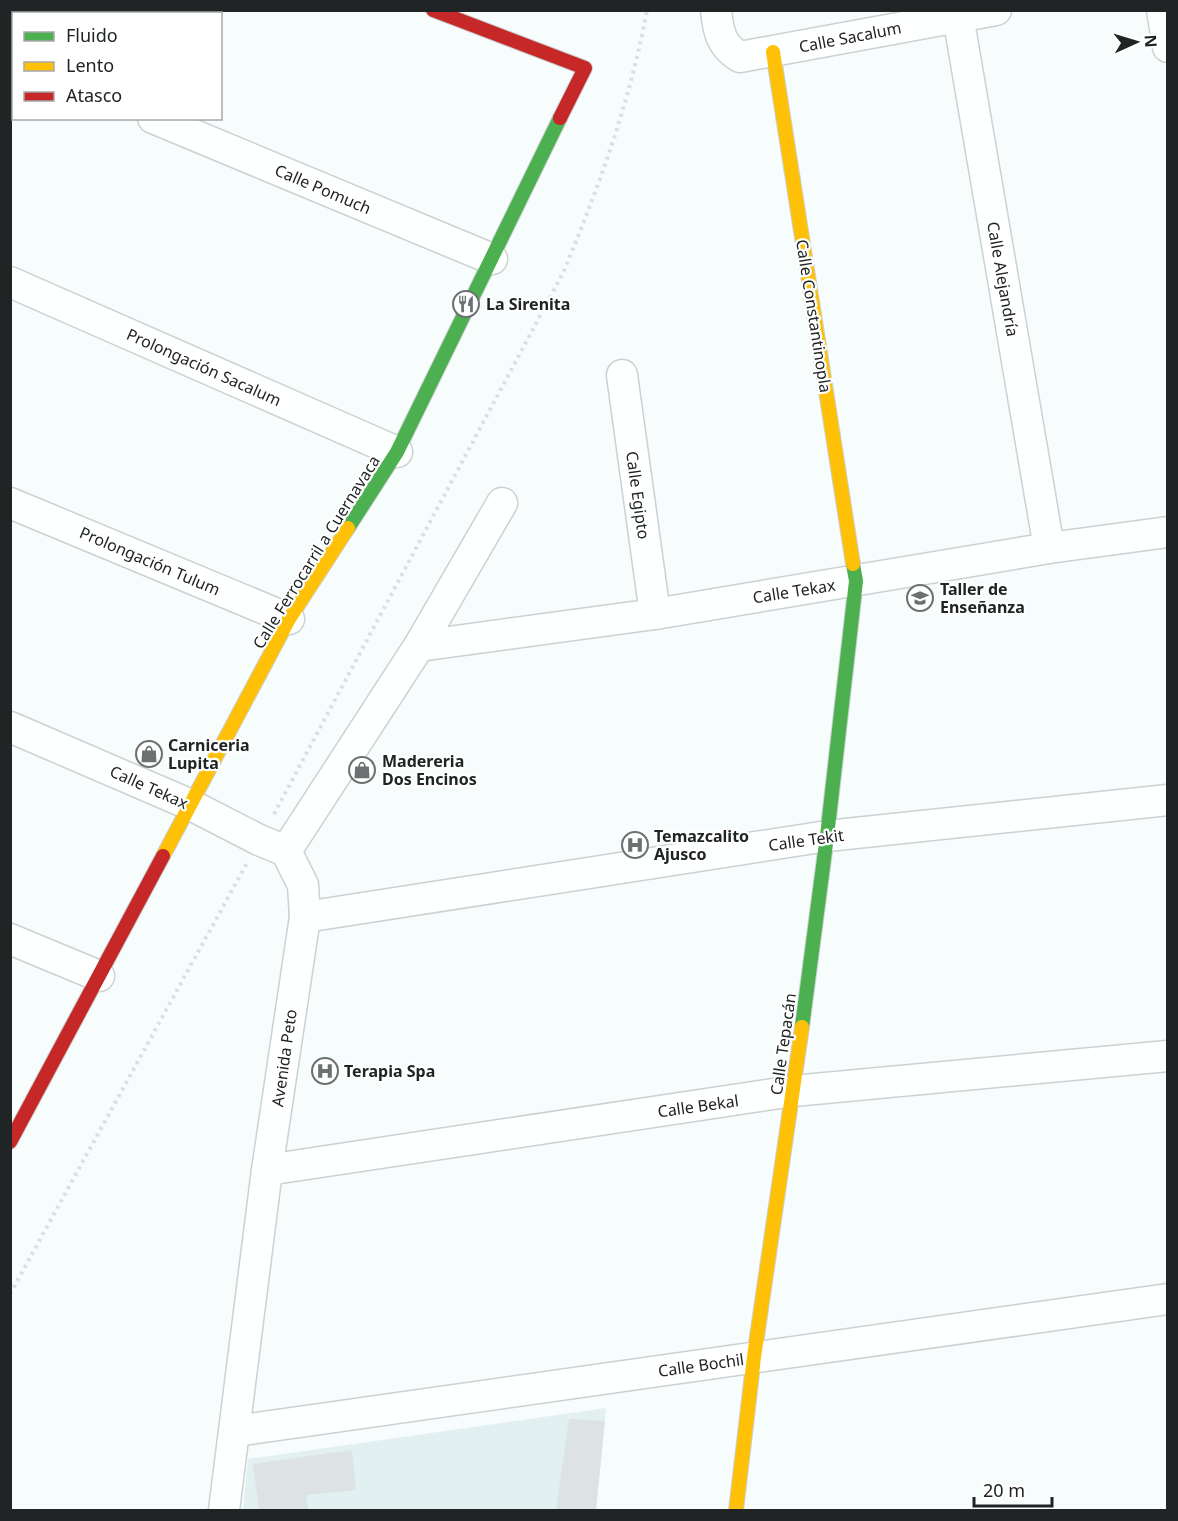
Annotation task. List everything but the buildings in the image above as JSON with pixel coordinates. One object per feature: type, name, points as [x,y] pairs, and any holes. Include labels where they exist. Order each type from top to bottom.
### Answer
[{"type":"street","name":"Calle Sacalum","points":[[716,10],[718,34],[730,51],[740,57],[957,14],[996,10]]},
{"type":"street","points":[[1162,10],[1167,47]]},
{"type":"street","name":"Calle Ferrocarril a Cuernavaca","points":[[10,1142],[289,620],[398,452],[585,68],[450,13]]},
{"type":"street","name":"Calle Alejandría","points":[[957,14],[1049,548]]},
{"type":"street","name":"Calle Constantinopla","points":[[772,52],[856,581]]},
{"type":"street","name":"Calle Pomuch","points":[[158,120],[492,259]]},
{"type":"street","name":"Prolongación Sacalum","points":[[10,282],[398,452]]},
{"type":"street","name":"Calle Egipto","points":[[622,375],[655,614]]},
{"type":"street","name":"Prolongación Tulum","points":[[10,502],[289,620]]},
{"type":"street","points":[[273,846],[419,646],[502,503]]},
{"type":"street","name":"Calle Tekax","points":[[419,646],[655,614],[1049,548],[1167,532]]},
{"type":"street","name":"Calle Tepacán","points":[[736,1510],[754,1357],[827,836],[856,581]]},
{"type":"street","name":"Calle Tekax","points":[[10,727],[191,805],[273,846]]},
{"type":"street","name":"Calle Tekit","points":[[304,917],[827,836],[1167,800]]},
{"type":"street","name":"Avenida Peto","points":[[224,1510],[236,1431],[267,1170],[304,917],[303,885],[273,846]]},
{"type":"street","points":[[10,939],[99,976]]},
{"type":"street","name":"Calle Bekal","points":[[267,1170],[793,1091],[1167,1056]]},
{"type":"street","name":"Calle Bochil","points":[[236,1431],[1167,1299]]},
{"type":"path","points":[[10,1294],[273,846],[563,273],[606,165],[638,58],[647,10]]},
{"type":"shaded area","points":[[606,1408],[596,1510],[243,1510],[248,1459]]},
{"type":"traffic: fast","points":[[348,528],[397,452],[560,118]]},
{"type":"traffic: fast","points":[[802,1027],[827,836],[856,581],[853,564]]},
{"type":"traffic: slow","points":[[773,52],[853,564]]},
{"type":"traffic: slow","points":[[163,856],[289,619],[348,528]]},
{"type":"traffic: slow","points":[[736,1510],[754,1357],[802,1027]]},
{"type":"traffic: jam","points":[[433,10],[585,68],[560,118]]},
{"type":"traffic: jam","points":[[10,1142],[163,856]]},
{"type":"place","name":"La Sirenita","points":[[466,304]]},
{"type":"place","name":"Taller de Enseñanza","points":[[920,598]]},
{"type":"place","name":"Carniceria Lupita","points":[[149,754]]},
{"type":"place","name":"Madereria Dos Encinos","points":[[362,770]]},
{"type":"place","name":"Temazcalito Ajusco","points":[[635,845]]},
{"type":"place","name":"Terapia Spa","points":[[325,1071]]}]
